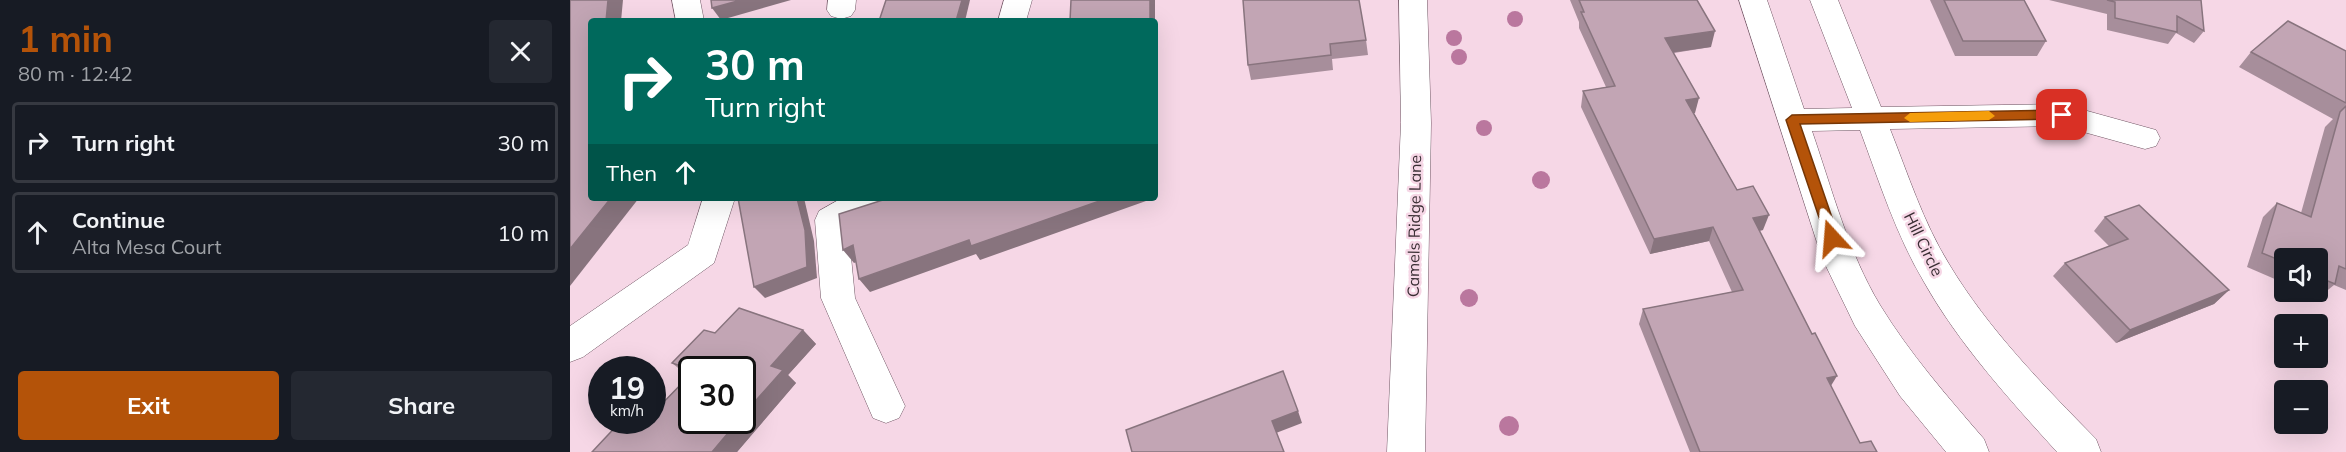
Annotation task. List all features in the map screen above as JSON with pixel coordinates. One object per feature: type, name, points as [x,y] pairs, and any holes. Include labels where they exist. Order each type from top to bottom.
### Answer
[{"type":"street","points":[[686,0],[689,18]]},
{"type":"street","points":[[1013,18],[1018,0]]},
{"type":"street","name":"Camels Ridge Lane","points":[[1406,452],[1415,157],[1413,0]]},
{"type":"street","points":[[1753,0],[1839,258],[1867,315],[1913,384],[1970,452]]},
{"type":"street","name":"Hill Circle","points":[[1824,0],[1913,226],[1936,273],[1967,318],[2024,389],[2082,452]]},
{"type":"street","points":[[1792,120],[2062,115],[2145,138]]},
{"type":"street","points":[[570,346],[702,253],[718,201]]},
{"type":"street","points":[[863,201],[831,220],[838,298],[886,406]]},
{"type":"building","points":[[570,0],[608,0],[606,18],[588,18],[588,201],[609,201],[570,249]]},
{"type":"building","points":[[711,0],[741,0],[712,8]]},
{"type":"building","points":[[886,0],[962,0],[957,18],[880,18]]},
{"type":"building","points":[[1071,0],[1150,0],[1150,18],[1070,18]]},
{"type":"building","points":[[1243,0],[1359,0],[1366,40],[1330,44],[1331,55],[1248,65]]},
{"type":"building","points":[[1579,0],[1697,0],[1715,31],[1665,38],[1699,98],[1686,100],[1737,190],[1753,186],[1769,215],[1753,218],[1812,334],[1815,333],[1837,376],[1827,378],[1860,443],[1871,441],[1877,452],[1700,452],[1643,309],[1743,290],[1713,227],[1654,239],[1583,91],[1615,86],[1581,12],[1584,12]]},
{"type":"building","points":[[1944,0],[2024,0],[2046,41],[1963,41]]},
{"type":"building","points":[[2107,0],[2201,0],[2204,31],[2177,16],[2177,32],[2115,18],[2115,2]]},
{"type":"building","points":[[2288,21],[2346,51],[2346,103],[2251,52]]},
{"type":"building","points":[[2346,106],[2346,269],[2339,266],[2335,284],[2328,281],[2328,248],[2274,248],[2274,258],[2262,253],[2277,203],[2311,217],[2340,112]]},
{"type":"building","points":[[739,201],[798,201],[805,230],[807,267],[754,287]]},
{"type":"building","points":[[880,201],[1099,201],[971,246],[969,240],[859,279],[853,245],[843,250],[839,214]]},
{"type":"building","points":[[2139,205],[2229,290],[2130,330],[2065,263],[2128,239],[2105,217]]},
{"type":"building","points":[[739,308],[803,330],[771,366],[783,370],[756,400],[756,356],[679,356],[704,330],[715,333]]},
{"type":"building","points":[[678,357],[678,365],[672,363]]},
{"type":"building","points":[[1283,371],[1298,411],[1272,421],[1284,452],[1132,452],[1126,430]]},
{"type":"building","points":[[678,387],[678,434],[727,434],[712,452],[592,452],[609,434],[666,434],[666,400]]},
{"type":"slow traffic","points":[[1910,118],[1989,116]]},
{"type":"route","points":[[1832,238],[1792,120],[2062,115]]}]
